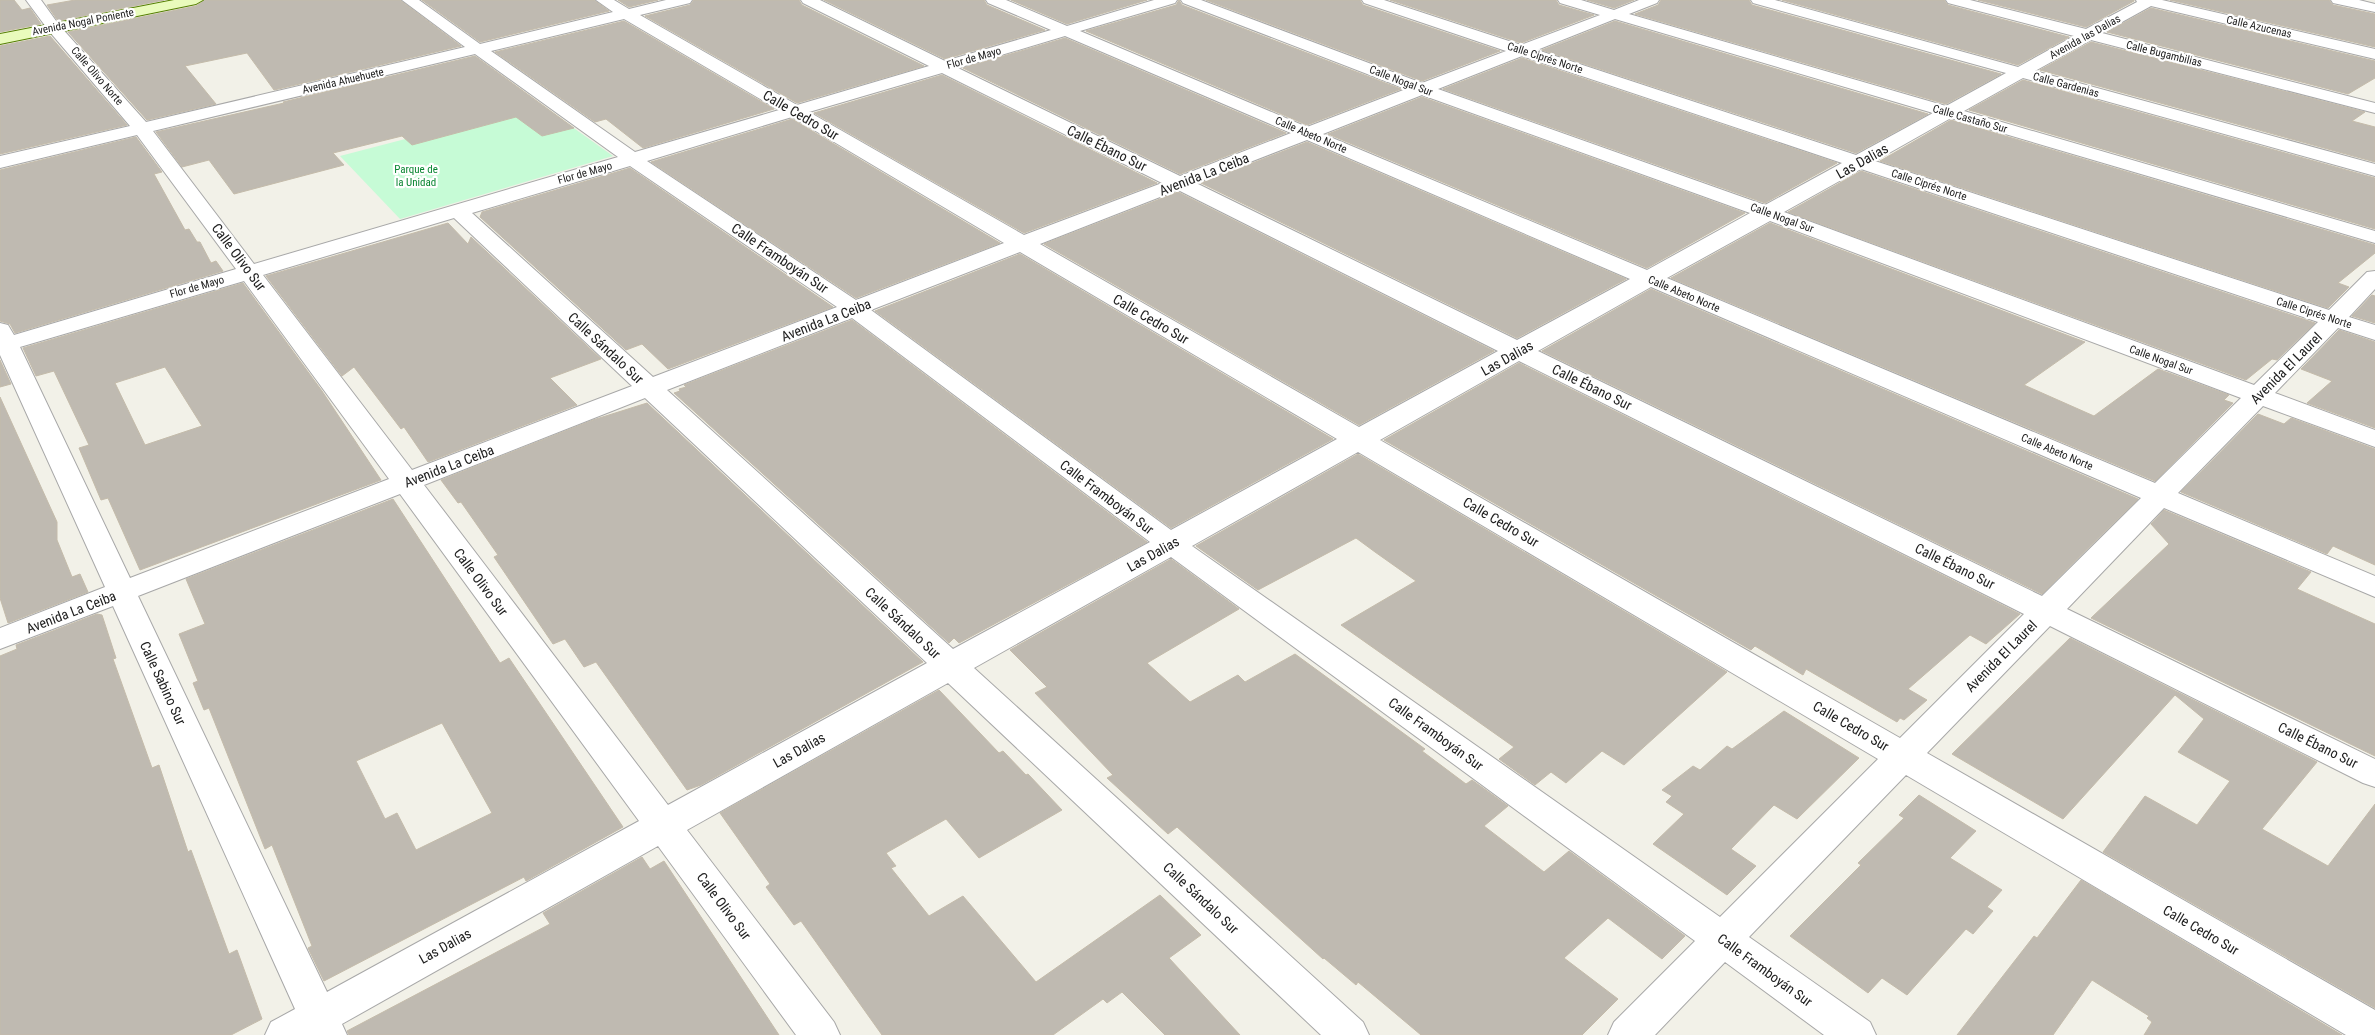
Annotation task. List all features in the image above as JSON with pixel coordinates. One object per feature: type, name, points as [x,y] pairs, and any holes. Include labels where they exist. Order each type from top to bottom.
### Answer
[{"type":"street","name":"Calle Olivo Norte","points":[[33,0],[54,28],[142,129]]},
{"type":"street","name":"Avenida Nogal Poniente","points":[[0,39],[196,0]]},
{"type":"street","name":"Calle Framboyán Sur","points":[[409,0],[632,159],[855,309],[1171,544],[1856,1035]]},
{"type":"street","name":"Calle Cedro Sur","points":[[602,0],[2375,1031]]},
{"type":"street","name":"Avenida Ahuehuete","points":[[0,162],[685,0]]},
{"type":"street","name":"Calle Ébano Sur","points":[[808,0],[2375,774]]},
{"type":"street","name":"Calle Abeto Norte","points":[[993,0],[2375,587]]},
{"type":"street","name":"Flor de Mayo","points":[[2,340],[250,272],[1170,0]]},
{"type":"street","name":"Calle Nogal Sur","points":[[1188,0],[1422,89],[1768,213],[2375,439]]},
{"type":"street","name":"Calle Ciprés Norte","points":[[1369,0],[2375,333]]},
{"type":"street","name":"Calle Castaño Sur","points":[[1565,0],[2375,237]]},
{"type":"street","name":"Avenida La Ceiba","points":[[0,639],[1652,0]]},
{"type":"street","name":"Calle Gardenias","points":[[1758,0],[2375,170]]},
{"type":"street","name":"Calle Bugambilias","points":[[1953,0],[2375,108]]},
{"type":"street","points":[[2338,0],[2375,8]]},
{"type":"street","name":"Avenida las Dalias","points":[[2022,72],[2146,1]]},
{"type":"street","name":"Calle Azucenas","points":[[2146,1],[2375,54]]},
{"type":"street","name":"Las Dalias","points":[[285,1035],[323,1026],[664,825],[2022,72]]},
{"type":"street","name":"Calle Olivo Sur","points":[[142,129],[820,1035]]},
{"type":"street","name":"Calle Sándalo Sur","points":[[458,210],[1349,1035]]},
{"type":"street","name":"Avenida El Laurel","points":[[1628,1035],[2375,278]]},
{"type":"street","name":"Calle Sabino Sur","points":[[2,340],[323,1026]]},
{"type":"green space","name":"Parque de la Unidad","points":[[540,104],[613,156],[400,219],[340,156]]},
{"type":"building","points":[[0,0],[14,0],[22,10],[30,8],[41,24],[0,32]]},
{"type":"building","points":[[75,0],[164,0],[58,21],[47,5]]},
{"type":"building","points":[[205,0],[400,0],[461,46],[274,90],[247,53],[185,66],[216,104],[147,120],[68,32],[196,6]]},
{"type":"building","points":[[422,0],[594,0],[609,11],[480,42]]},
{"type":"building","points":[[618,0],[658,0],[629,7]]},
{"type":"building","points":[[694,0],[799,0],[802,5],[924,66],[797,103],[645,16],[690,5]]},
{"type":"building","points":[[824,0],[984,0],[987,5],[1045,30],[945,59]]},
{"type":"building","points":[[1011,0],[1147,0],[1067,24]]},
{"type":"building","points":[[1179,0],[1182,5],[1401,89],[1307,125],[1086,31],[1176,5]]},
{"type":"building","points":[[1206,0],[1360,0],[1363,5],[1500,51],[1422,81]]},
{"type":"building","points":[[1390,0],[1556,0],[1559,5],[1594,15],[1521,43]]},
{"type":"building","points":[[1587,0],[1634,0],[1614,8]]},
{"type":"building","points":[[1661,0],[1749,0],[1752,5],[2001,74],[1946,104],[1635,14],[1658,5]]},
{"type":"building","points":[[1782,0],[1944,0],[1948,5],[2069,37],[2018,65]]},
{"type":"building","points":[[1978,0],[2134,0],[2134,1],[2086,27]]},
{"type":"building","points":[[2170,0],[2329,0],[2333,5],[2375,14],[2375,47]]},
{"type":"building","points":[[2151,8],[2375,61],[2375,78],[2348,94],[2107,32]]},
{"type":"building","points":[[624,21],[774,109],[643,148],[606,119],[595,122],[495,52]]},
{"type":"building","points":[[1615,21],[1928,114],[1856,153],[1542,50]]},
{"type":"building","points":[[50,36],[127,125],[0,154],[0,46]]},
{"type":"building","points":[[1065,38],[1286,133],[1180,174],[963,68]]},
{"type":"building","points":[[2091,42],[2365,112],[2352,121],[2375,127],[2375,162],[2040,70]]},
{"type":"building","points":[[475,56],[574,128],[542,136],[516,117],[412,145],[402,136],[333,153],[344,165],[234,194],[209,160],[182,167],[156,132],[284,103]]},
{"type":"building","points":[[1522,58],[1837,163],[1765,203],[1443,89]]},
{"type":"building","points":[[942,75],[1157,183],[1024,233],[814,113]]},
{"type":"building","points":[[2023,80],[2375,178],[2375,229],[1969,110]]},
{"type":"building","points":[[1422,97],[1745,213],[1647,268],[1328,134]]},
{"type":"building","points":[[792,119],[1000,243],[856,298],[651,162]]},
{"type":"building","points":[[1951,120],[2375,245],[2375,253],[2338,283],[2349,287],[2328,308],[1880,161]]},
{"type":"building","points":[[136,137],[162,172],[154,174],[185,230],[189,229],[197,242],[200,242],[211,263],[216,261],[223,271],[15,333],[10,324],[0,321],[0,170]]},
{"type":"building","points":[[1307,142],[1626,279],[1517,338],[1201,183]]},
{"type":"building","points":[[630,168],[833,307],[668,369],[642,344],[626,350],[480,217],[482,212]]},
{"type":"building","points":[[1861,171],[2315,323],[2277,360],[2272,359],[2246,380],[1788,212]]},
{"type":"building","points":[[1178,192],[1494,351],[1359,425],[1044,244]]},
{"type":"building","points":[[448,223],[468,244],[471,237],[601,359],[550,378],[577,405],[428,462],[404,427],[401,429],[354,367],[342,376],[266,276]]},
{"type":"building","points":[[1770,223],[2085,342],[2024,385],[2094,416],[2158,369],[2229,395],[2224,400],[2233,403],[2155,481],[1671,278]]},
{"type":"building","points":[[1020,254],[1333,439],[1171,528],[875,311]]},
{"type":"building","points":[[243,283],[322,391],[381,480],[140,570],[108,498],[101,500],[79,448],[89,445],[54,371],[36,376],[23,348]],"holes":[[[165,367],[202,426],[145,445],[115,383]]]},
{"type":"building","points":[[1651,289],[2138,499],[2042,594],[1542,351]]},
{"type":"building","points":[[2372,295],[2375,296],[2375,323],[2352,316]]},
{"type":"building","points":[[852,320],[1147,542],[959,643],[954,638],[949,643],[674,393],[686,387],[684,385]]},
{"type":"building","points":[[2339,330],[2375,342],[2375,428],[2307,403],[2332,381],[2301,369]]},
{"type":"building","points":[[0,360],[11,384],[0,387]]},
{"type":"building","points":[[1519,363],[2020,614],[1986,644],[1970,635],[1908,689],[1927,700],[1904,720],[1900,718],[1897,722],[1806,669],[1803,675],[1755,646],[1751,650],[1384,440]]},
{"type":"building","points":[[0,397],[57,522],[57,540],[72,577],[80,574],[88,592],[8,623],[0,598]]},
{"type":"building","points":[[647,403],[923,662],[701,785],[687,790],[596,662],[584,667],[565,639],[553,644],[494,557],[498,555],[461,502],[458,503],[441,480],[593,420]]},
{"type":"building","points":[[2258,414],[2284,424],[2291,418],[2375,449],[2375,565],[2333,546],[2327,554],[2181,492]]},
{"type":"building","points":[[1358,454],[1727,672],[1624,765],[1602,751],[1566,783],[1551,772],[1535,785],[1499,759],[1514,747],[1341,625],[1416,581],[1356,538],[1258,590],[1196,546]]},
{"type":"building","points":[[393,499],[500,663],[509,658],[623,827],[526,881],[524,877],[324,981],[308,948],[312,946],[272,845],[265,849],[209,708],[204,710],[193,683],[198,681],[179,634],[205,624],[186,579]],"holes":[[[442,723],[492,813],[416,850],[397,813],[385,819],[356,761]]]},
{"type":"building","points":[[2164,510],[2311,572],[2297,589],[2375,624],[2375,756],[2091,618],[2169,544],[2151,524]]},
{"type":"building","points":[[1171,559],[1239,609],[1147,663],[1190,702],[1238,675],[1245,682],[1295,654],[1425,749],[1422,751],[1466,784],[1472,780],[1508,806],[1484,826],[1544,872],[1569,851],[1685,936],[1662,959],[1608,918],[1564,958],[1618,999],[1582,1035],[1421,1035],[1358,982],[1356,985],[1323,959],[1177,827],[1168,834],[1107,778],[1113,775],[1035,693],[1047,687],[1010,650]]},
{"type":"building","points":[[97,614],[102,615],[116,658],[113,659],[152,768],[159,765],[188,852],[191,850],[229,954],[237,950],[262,1019],[231,1035],[0,1035],[0,656],[17,649],[16,645]]},
{"type":"building","points":[[2070,638],[2317,762],[2262,829],[2328,866],[2375,804],[2375,1008],[2103,852],[2145,796],[2197,825],[2230,781],[2178,752],[2204,719],[2175,695],[2063,819],[1952,754]]},
{"type":"building","points":[[939,690],[999,753],[1003,751],[1062,810],[979,858],[946,819],[886,853],[896,866],[891,868],[929,916],[963,896],[1036,982],[1160,895],[1201,935],[1169,958],[1240,1035],[1165,1035],[1122,992],[1107,1003],[1103,999],[1053,1035],[882,1035],[801,921],[794,925],[766,887],[770,884],[720,813]]},
{"type":"building","points":[[1784,711],[1859,758],[1797,819],[1774,805],[1731,849],[1756,866],[1727,895],[1653,844],[1684,814],[1666,802],[1672,796],[1662,790],[1693,766],[1700,770],[1727,746],[1732,749]]},
{"type":"building","points":[[1919,795],[1976,831],[1950,858],[2002,890],[1987,907],[1993,911],[1973,934],[1966,929],[1907,995],[1882,978],[1868,993],[1790,936],[1861,865],[1858,863],[1904,818],[1899,815]]},
{"type":"building","points":[[642,857],[650,869],[664,861],[779,1035],[349,1035],[347,1031],[550,924],[543,913]]},
{"type":"building","points":[[2081,880],[2342,1035],[2144,1035],[2152,1022],[2147,1018],[2149,1016],[2092,980],[2053,1035],[1957,1035],[2034,936],[2037,938]]}]
